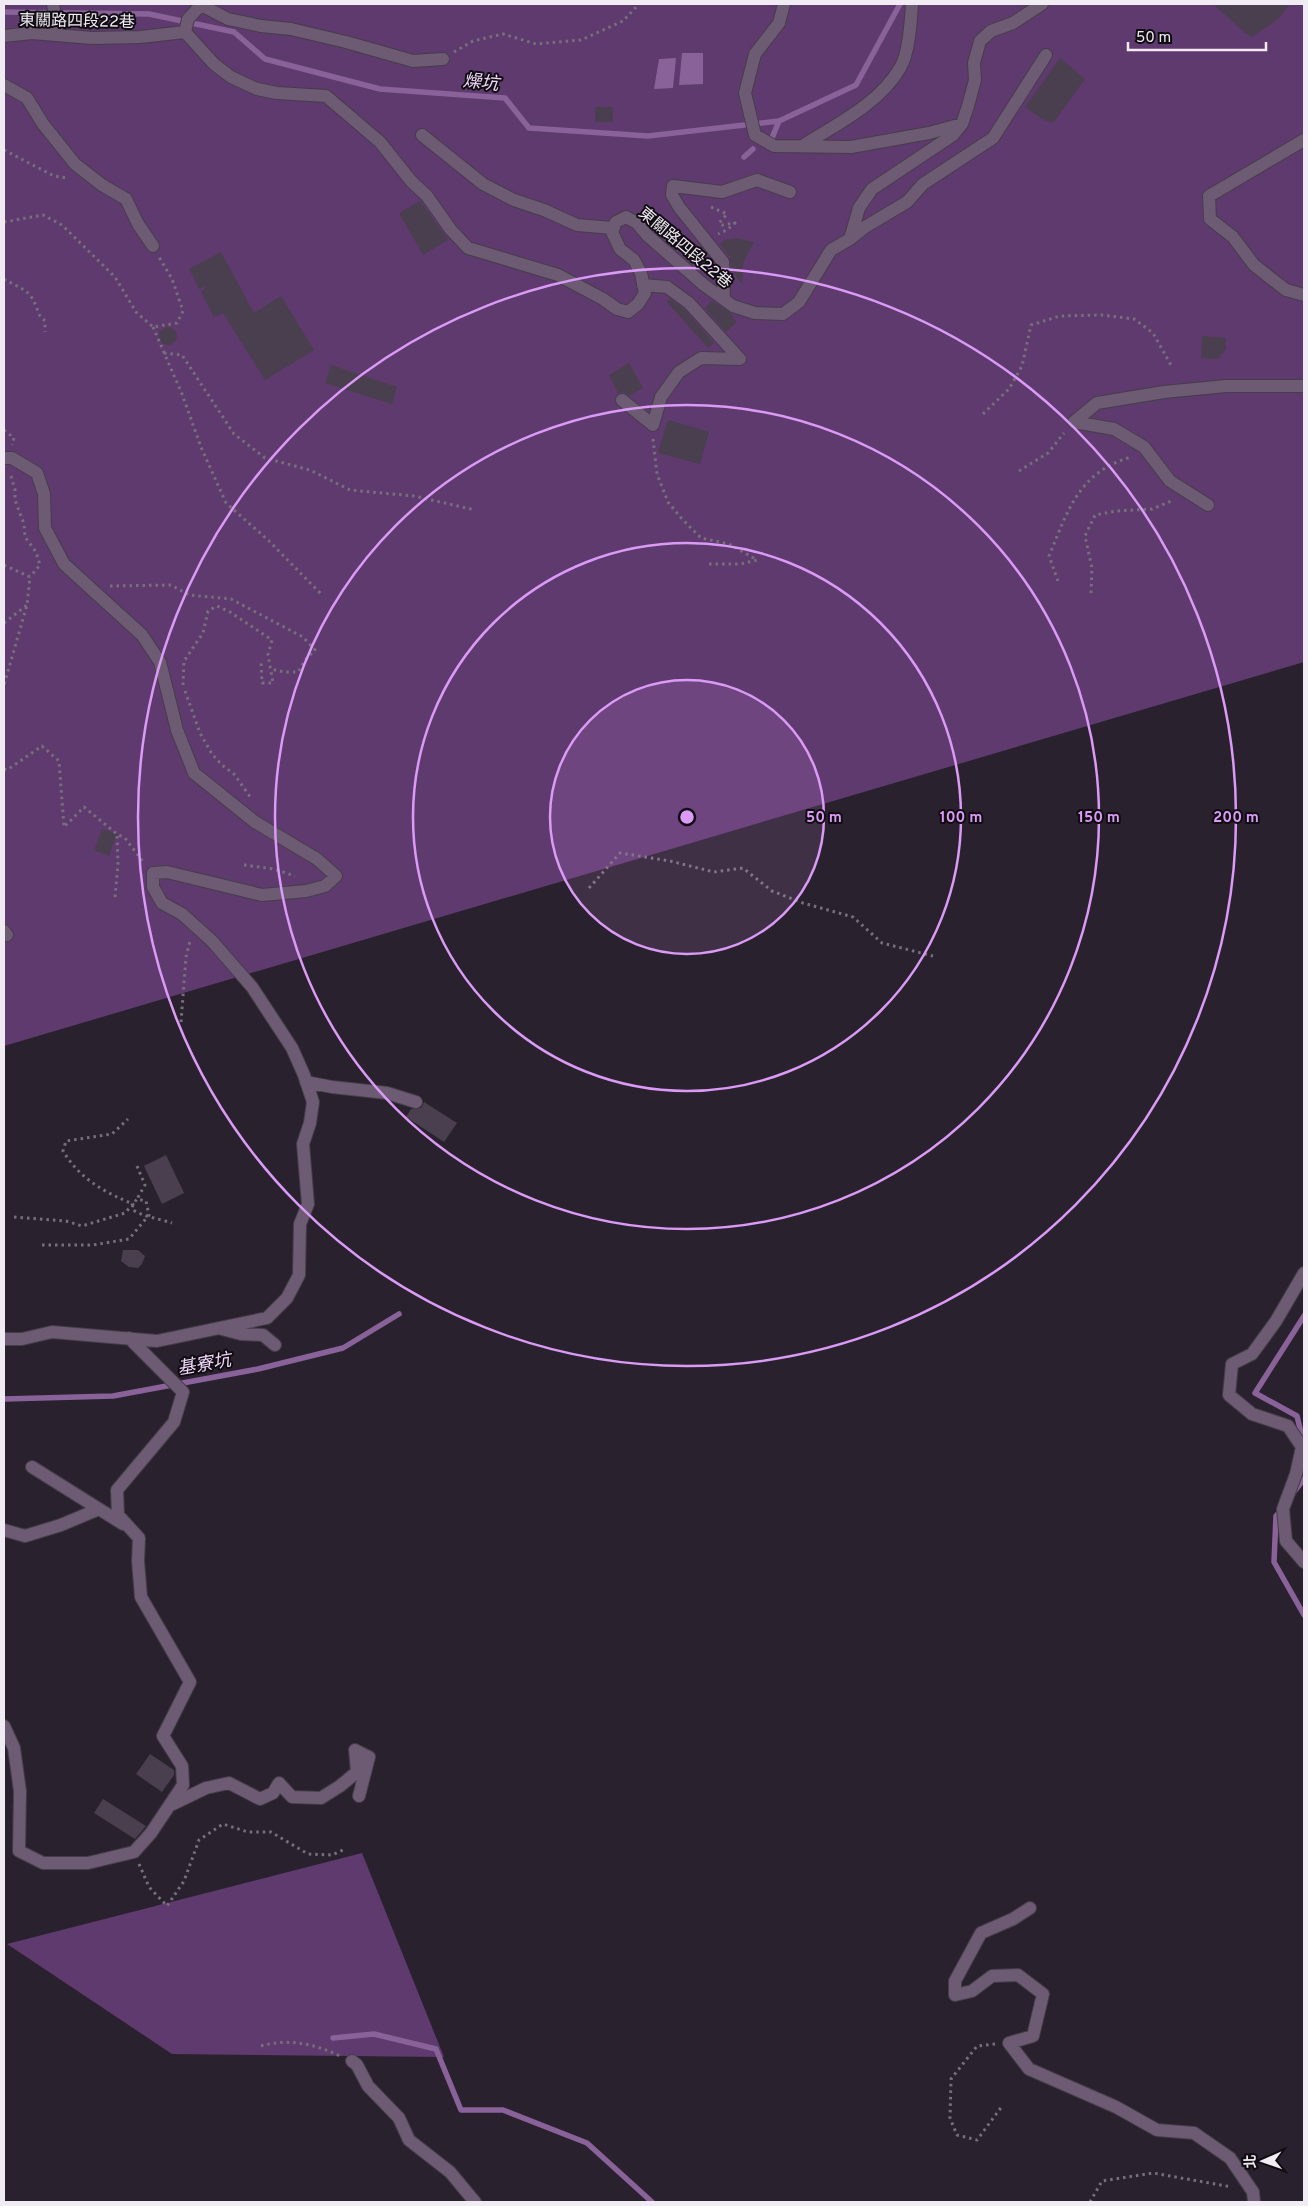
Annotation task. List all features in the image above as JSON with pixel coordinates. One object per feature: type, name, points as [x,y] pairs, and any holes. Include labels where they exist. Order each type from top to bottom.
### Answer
[{"type":"street","points":[[52,4],[58,34]]},
{"type":"street","points":[[422,135],[483,184],[514,200],[544,210],[577,225],[614,228],[612,232],[620,249],[634,260],[641,274],[645,294],[638,304],[628,312],[617,310],[603,299],[558,275],[468,248],[451,230],[427,196],[410,181],[380,142],[326,96],[277,93],[257,89],[231,78],[214,64],[185,32],[188,19],[203,4],[228,19],[291,29],[413,61],[443,59]]},
{"type":"street","points":[[784,4],[779,23],[755,54],[745,93],[755,135],[774,146],[851,147],[930,133],[962,124]]},
{"type":"street","points":[[804,145],[849,117],[876,97],[901,68],[910,32],[912,4]]},
{"type":"street","points":[[850,239],[858,208],[872,189],[953,135],[962,124],[975,80],[974,63],[980,41],[991,31],[1013,22],[1042,4]]},
{"type":"street","name":"東關路四段22巷","points":[[4,36],[32,33],[92,38],[140,37],[185,32]]},
{"type":"street","name":"東關路四段22巷","points":[[614,228],[616,222],[626,217],[637,223],[648,236],[733,306],[755,313],[782,314],[798,302],[831,250],[907,202],[923,184],[993,138],[1046,55]]},
{"type":"street","points":[[4,86],[27,98],[43,124],[75,164],[102,185],[126,199],[138,224],[153,246]]},
{"type":"street","points":[[1304,140],[1209,196],[1210,219],[1233,237],[1254,265],[1286,290],[1304,295]]},
{"type":"street","points":[[724,299],[723,262],[679,207],[672,195],[672,186],[722,192],[757,180],[790,192]]},
{"type":"street","points":[[622,400],[653,424],[661,397],[679,372],[701,358],[740,359],[689,303],[667,287],[644,285]]},
{"type":"street","points":[[1074,422],[1097,404],[1164,392],[1226,386],[1304,386]]},
{"type":"street","points":[[1074,422],[1114,429],[1144,447],[1170,481],[1208,504]]},
{"type":"street","points":[[4,1339],[22,1339],[52,1332],[157,1341],[267,1318],[287,1298],[299,1275],[300,1224],[308,1204],[303,1144],[310,1123],[313,1102],[292,1048],[252,987],[212,941],[182,914],[162,903],[153,887],[152,873],[167,872],[262,895],[318,888],[325,886],[336,876],[317,859],[255,822],[194,773],[177,730],[160,662],[142,635],[92,587],[64,564],[45,528],[44,494],[37,473],[8,458]]},
{"type":"street","points":[[306,1082],[332,1088],[387,1092],[416,1102]]},
{"type":"street","points":[[1304,1273],[1276,1321],[1252,1354],[1232,1364],[1229,1395],[1252,1414],[1288,1426],[1302,1447],[1296,1474],[1284,1509],[1286,1541],[1304,1562]]},
{"type":"street","points":[[217,1328],[241,1334],[263,1335],[275,1345]]},
{"type":"street","points":[[4,1726],[14,1748],[20,1791],[19,1851],[43,1863],[88,1863],[134,1852],[151,1833],[183,1785],[182,1766],[163,1736],[190,1682],[141,1597],[138,1561],[139,1538],[118,1515],[117,1490],[174,1422],[183,1392],[129,1338]]},
{"type":"street","points":[[32,1467],[132,1530]]},
{"type":"street","points":[[4,1530],[26,1536],[61,1525],[99,1509]]},
{"type":"street","points":[[171,1804],[206,1788],[229,1783],[260,1799],[272,1792],[279,1783],[292,1797],[321,1798],[357,1772],[355,1750],[369,1757],[359,1796]]},
{"type":"street","points":[[1030,1908],[1013,1919],[981,1933],[955,1981],[955,1995],[972,1991],[992,1976],[1018,1976],[1043,1994],[1033,2036],[1009,2043],[1029,2068],[1116,2107],[1157,2130],[1194,2133],[1230,2158],[1253,2197]]},
{"type":"street","points":[[352,2061],[357,2065],[368,2086],[399,2118],[409,2140],[450,2172],[475,2202]]},
{"type":"path","points":[[443,59],[473,41],[503,34],[536,44],[581,40],[623,20],[639,4]]},
{"type":"path","points":[[4,150],[54,176],[73,180]]},
{"type":"path","points":[[711,202],[709,206],[727,214],[719,222],[722,225],[735,223],[716,236],[718,257]]},
{"type":"path","points":[[4,222],[43,216],[62,225],[115,277],[136,312],[153,327],[182,394],[201,447],[226,502],[269,541],[322,595]]},
{"type":"path","points":[[153,246],[172,279],[183,311],[177,324],[153,327]]},
{"type":"path","points":[[4,279],[26,290],[33,299],[36,308],[45,321],[45,332]]},
{"type":"path","points":[[983,414],[1009,389],[1022,366],[1031,325],[1060,316],[1101,315],[1134,319],[1153,333],[1172,367]]},
{"type":"path","points":[[164,353],[182,355],[234,434],[265,458],[310,470],[350,490],[414,496],[475,510]]},
{"type":"path","points":[[1019,471],[1048,453],[1074,422]]},
{"type":"path","points":[[653,424],[653,446],[657,474],[668,502],[701,538],[729,544],[757,560],[741,564],[708,564]]},
{"type":"path","points":[[1058,581],[1049,556],[1068,509],[1088,481],[1104,467],[1143,454],[1150,454]]},
{"type":"path","points":[[4,685],[27,605],[30,577],[40,564],[36,552],[25,537],[24,524],[15,500],[15,490],[8,458]]},
{"type":"path","points":[[1091,593],[1092,568],[1085,536],[1095,515],[1116,511],[1152,509],[1175,500],[1182,502]]},
{"type":"path","points":[[4,565],[30,577]]},
{"type":"path","points":[[92,587],[141,584],[171,585],[189,595],[231,599],[303,637],[315,650],[306,659],[298,672],[284,672],[271,669]]},
{"type":"path","points":[[4,623],[27,605]]},
{"type":"path","points":[[257,804],[234,774],[222,766],[212,754],[200,733],[183,686],[184,661],[203,633],[208,611],[217,606],[230,612],[272,640],[268,655],[273,683],[262,683],[261,662]]},
{"type":"path","points":[[4,769],[7,770],[42,746],[59,761],[64,827],[84,807],[124,838],[152,873]]},
{"type":"path","points":[[115,897],[114,883],[118,864],[117,834]]},
{"type":"path","points":[[589,888],[620,853],[670,860],[714,872],[743,868],[772,891],[803,903],[854,917],[882,943],[933,956]]},
{"type":"path","points":[[244,865],[289,874],[318,888]]},
{"type":"path","points":[[181,1022],[186,957],[188,945],[196,927]]},
{"type":"path","points":[[128,1119],[112,1134],[66,1141],[63,1151],[72,1167],[102,1190],[133,1204]]},
{"type":"path","points":[[14,1217],[66,1222],[82,1226],[126,1213],[145,1186],[137,1166]]},
{"type":"path","points":[[137,1199],[146,1201],[149,1215]]},
{"type":"path","points":[[133,1204],[132,1209],[139,1215],[149,1215],[172,1223]]},
{"type":"path","points":[[42,1245],[92,1244],[128,1239],[149,1215]]},
{"type":"path","points":[[134,1852],[149,1887],[167,1906],[184,1881],[199,1840],[222,1824],[248,1832],[272,1832],[308,1854],[332,1855],[343,1850]]},
{"type":"path","points":[[261,2046],[277,2041],[300,2043],[326,2049],[352,2061]]},
{"type":"path","points":[[1003,2105],[977,2140],[957,2135],[950,2118],[951,2078],[976,2046],[1009,2043]]},
{"type":"path","points":[[1090,2202],[1102,2181],[1153,2173],[1253,2197]]},
{"type":"shaded area","points":[[4,4],[1304,4],[1304,662],[4,1046]]},
{"type":"shaded area","points":[[682,53],[703,53],[703,84],[679,85]]},
{"type":"shaded area","points":[[676,58],[673,88],[654,89],[659,59]]},
{"type":"shaded area","points":[[362,1853],[444,2057],[172,2054],[7,1944]]},
{"type":"building","points":[[1213,4],[1290,4],[1278,19],[1252,37]]},
{"type":"building","points":[[1060,58],[1085,79],[1053,123],[1042,119],[1025,107]]},
{"type":"building","points":[[595,107],[613,107],[613,122],[595,122]]},
{"type":"building","points":[[420,201],[448,240],[423,255],[399,213]]},
{"type":"building","points":[[736,238],[754,242],[743,263],[742,284],[731,269],[730,257],[720,244],[725,240]]},
{"type":"building","points":[[221,252],[254,313],[281,296],[314,350],[265,380],[223,313],[214,317],[201,292],[207,286],[199,289],[189,269]]},
{"type":"building","points":[[670,299],[684,309],[714,343],[708,348],[667,302]]},
{"type":"building","points":[[712,301],[730,313],[737,322],[726,332],[705,308]]},
{"type":"building","points":[[168,327],[174,330],[177,336],[174,342],[168,345],[162,342],[159,336],[162,330]]},
{"type":"building","points":[[1202,336],[1226,338],[1226,349],[1218,359],[1201,358]]},
{"type":"building","points":[[629,363],[643,388],[629,396],[624,392],[618,393],[609,375]]},
{"type":"building","points":[[331,365],[397,387],[392,404],[325,383]]},
{"type":"building","points":[[668,420],[709,432],[700,464],[658,453]]},
{"type":"building","points":[[102,829],[117,834],[109,856],[94,850]]},
{"type":"building","points":[[424,1102],[457,1123],[444,1142],[406,1117],[411,1109],[421,1108]]},
{"type":"building","points":[[166,1155],[184,1193],[162,1204],[144,1166]]},
{"type":"building","points":[[123,1250],[138,1250],[145,1256],[142,1264],[138,1268],[129,1267],[121,1261]]},
{"type":"building","points":[[150,1754],[174,1770],[174,1775],[162,1792],[136,1774]]},
{"type":"building","points":[[103,1799],[146,1826],[135,1839],[94,1813]]},
{"type":"waterway","name":"燥坑","points":[[4,12],[149,14],[234,32],[265,59],[380,89],[505,98],[529,128],[648,136],[779,121],[856,85],[900,4]]},
{"type":"waterway","points":[[772,138],[779,121]]},
{"type":"waterway","points":[[744,157],[753,149]]},
{"type":"waterway","name":"基寮坑","points":[[4,1399],[113,1396],[258,1369],[343,1348],[399,1314]]},
{"type":"waterway","points":[[1303,1441],[1297,1416],[1255,1393],[1304,1316]]},
{"type":"waterway","points":[[1293,1493],[1304,1479]]},
{"type":"waterway","points":[[1282,1509],[1276,1516],[1274,1562],[1304,1615]]},
{"type":"waterway","points":[[333,2038],[374,2034],[436,2049],[461,2110],[503,2110],[587,2143],[652,2202]]}]
